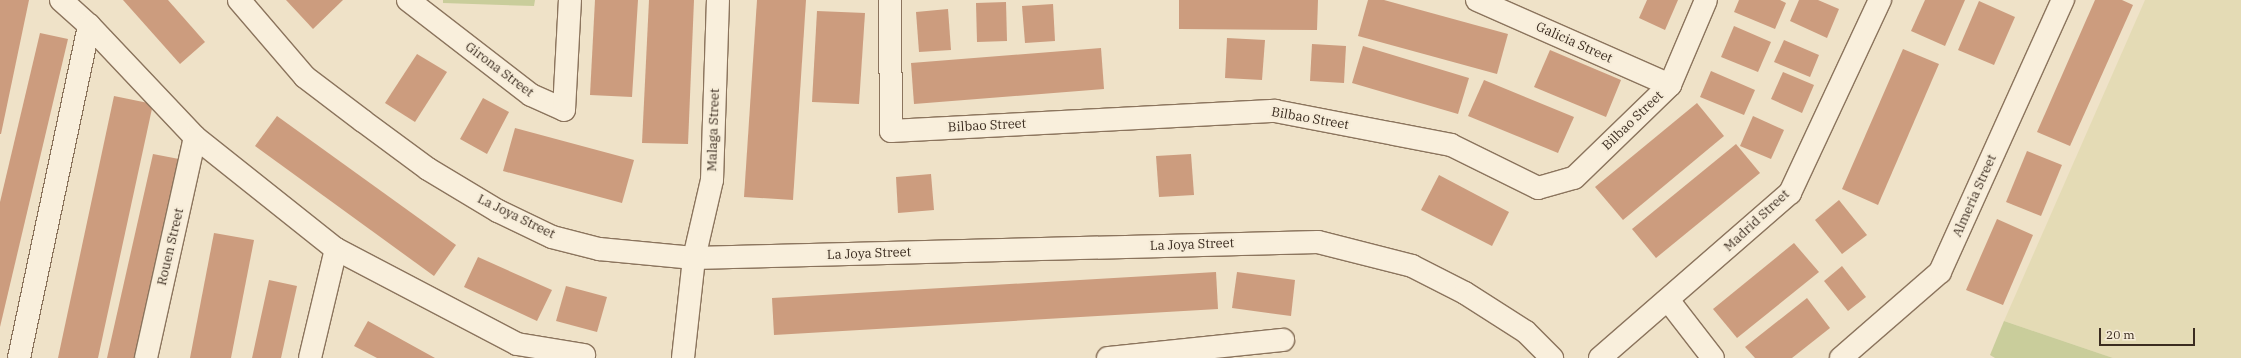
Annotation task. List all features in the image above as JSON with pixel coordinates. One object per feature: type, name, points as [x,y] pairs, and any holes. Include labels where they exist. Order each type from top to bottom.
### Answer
[{"type":"street","points":[[61,0],[90,25],[195,137],[336,249],[516,351],[584,355]]},
{"type":"street","name":"La Joya Street","points":[[238,0],[305,76],[428,168],[498,211],[552,236],[599,249],[694,258],[1318,242],[1412,266],[1465,293],[1526,332],[1552,358]]},
{"type":"street","name":"Girona Street","points":[[408,0],[531,95],[564,110],[570,0]]},
{"type":"street","name":"Malaga Street","points":[[683,358],[694,258],[712,180],[718,0]]},
{"type":"street","name":"Bilbao Street","points":[[890,0],[891,131],[1274,111],[1451,145],[1538,188],[1574,178],[1670,85],[1706,0]]},
{"type":"street","name":"Galicia Street","points":[[1477,0],[1670,85]]},
{"type":"street","name":"Madrid Street","points":[[1600,358],[1790,193],[1880,0]]},
{"type":"street","name":"Almeria Street","points":[[1841,358],[1940,272],[2063,0]]},
{"type":"street","points":[[19,358],[90,25]]},
{"type":"street","name":"Rouen Street","points":[[146,358],[195,137]]},
{"type":"street","points":[[310,358],[336,249]]},
{"type":"street","points":[[1668,300],[1713,358]]},
{"type":"street","points":[[1108,358],[1132,358],[1283,340]]},
{"type":"shaded area","points":[[2145,0],[2241,0],[2241,358],[2113,358],[2004,321]]},
{"type":"green space","points":[[443,0],[535,0],[534,6],[443,3]]},
{"type":"green space","points":[[2004,321],[2113,358],[1995,358],[1990,355]]},
{"type":"building","points":[[0,0],[29,0],[1,134],[0,134]]},
{"type":"building","points":[[123,0],[168,0],[205,42],[180,64]]},
{"type":"building","points":[[286,0],[343,0],[313,29]]},
{"type":"building","points":[[595,0],[638,0],[632,97],[590,95]]},
{"type":"building","points":[[649,0],[694,0],[688,144],[642,143]]},
{"type":"building","points":[[757,0],[806,0],[793,200],[744,197]]},
{"type":"building","points":[[1179,0],[1318,0],[1317,30],[1179,29]]},
{"type":"building","points":[[1368,0],[1384,0],[1508,34],[1497,74],[1358,36]]},
{"type":"building","points":[[1647,0],[1678,0],[1665,30],[1639,18]]},
{"type":"building","points":[[1739,0],[1780,0],[1786,3],[1775,29],[1734,12]]},
{"type":"building","points":[[1799,0],[1818,0],[1839,9],[1827,38],[1790,21]]},
{"type":"building","points":[[1925,0],[1965,0],[1945,46],[1911,31]]},
{"type":"building","points":[[2095,0],[2122,0],[2133,5],[2070,146],[2037,132]]},
{"type":"building","points":[[1979,1],[2015,17],[1994,65],[1958,50]]},
{"type":"building","points":[[1006,2],[1007,41],[977,42],[976,3]]},
{"type":"building","points":[[1053,4],[1055,41],[1025,43],[1022,6]]},
{"type":"building","points":[[948,9],[951,50],[919,52],[916,12]]},
{"type":"building","points":[[817,11],[865,13],[859,104],[812,102]]},
{"type":"building","points":[[1734,26],[1771,42],[1758,72],[1721,57]]},
{"type":"building","points":[[40,33],[68,39],[0,327],[0,202]]},
{"type":"building","points":[[1227,38],[1265,40],[1262,80],[1225,78]]},
{"type":"building","points":[[1784,40],[1819,55],[1810,77],[1774,62]]},
{"type":"building","points":[[1312,44],[1346,46],[1344,83],[1310,81]]},
{"type":"building","points":[[1363,46],[1469,78],[1458,114],[1352,83]]},
{"type":"building","points":[[1101,48],[1104,89],[914,104],[911,63]]},
{"type":"building","points":[[1903,49],[1939,64],[1878,205],[1842,189]]},
{"type":"building","points":[[1550,50],[1621,80],[1606,117],[1534,87]]},
{"type":"building","points":[[417,54],[447,72],[415,122],[385,103]]},
{"type":"building","points":[[1711,71],[1755,90],[1744,115],[1700,97]]},
{"type":"building","points":[[1783,72],[1814,85],[1802,113],[1771,99]]},
{"type":"building","points":[[1484,80],[1574,117],[1558,153],[1468,116]]},
{"type":"building","points":[[114,96],[153,104],[98,358],[58,358]]},
{"type":"building","points":[[483,98],[509,112],[487,154],[460,139]]},
{"type":"building","points":[[1697,103],[1724,136],[1623,220],[1595,187]]},
{"type":"building","points":[[277,116],[456,245],[434,276],[255,146]]},
{"type":"building","points":[[1753,116],[1784,130],[1771,159],[1740,146]]},
{"type":"building","points":[[515,128],[634,160],[622,203],[503,171]]},
{"type":"building","points":[[1736,144],[1760,173],[1656,258],[1632,229]]},
{"type":"building","points":[[2027,151],[2062,165],[2041,216],[2006,202]]},
{"type":"building","points":[[153,154],[179,159],[134,358],[107,358]]},
{"type":"building","points":[[1191,154],[1194,195],[1159,197],[1156,156]]},
{"type":"building","points":[[931,174],[934,210],[898,213],[896,177]]},
{"type":"building","points":[[1439,175],[1509,212],[1492,246],[1421,210]]},
{"type":"building","points":[[1839,200],[1867,235],[1842,254],[1815,220]]},
{"type":"building","points":[[1997,219],[2033,235],[2003,305],[1966,290]]},
{"type":"building","points":[[214,233],[254,240],[231,358],[190,358]]},
{"type":"building","points":[[1794,243],[1819,272],[1737,338],[1713,309]]},
{"type":"building","points":[[478,257],[552,290],[537,321],[464,287]]},
{"type":"building","points":[[1842,266],[1866,297],[1848,311],[1824,281]]},
{"type":"building","points":[[1216,272],[1218,309],[774,335],[772,298]]},
{"type":"building","points":[[1237,272],[1295,280],[1291,316],[1232,308]]},
{"type":"building","points":[[269,280],[297,286],[281,358],[252,358]]},
{"type":"building","points":[[566,286],[607,297],[597,332],[556,321]]},
{"type":"building","points":[[1807,298],[1830,328],[1792,358],[1755,358],[1745,347]]},
{"type":"building","points":[[368,321],[435,358],[377,358],[354,346]]}]
